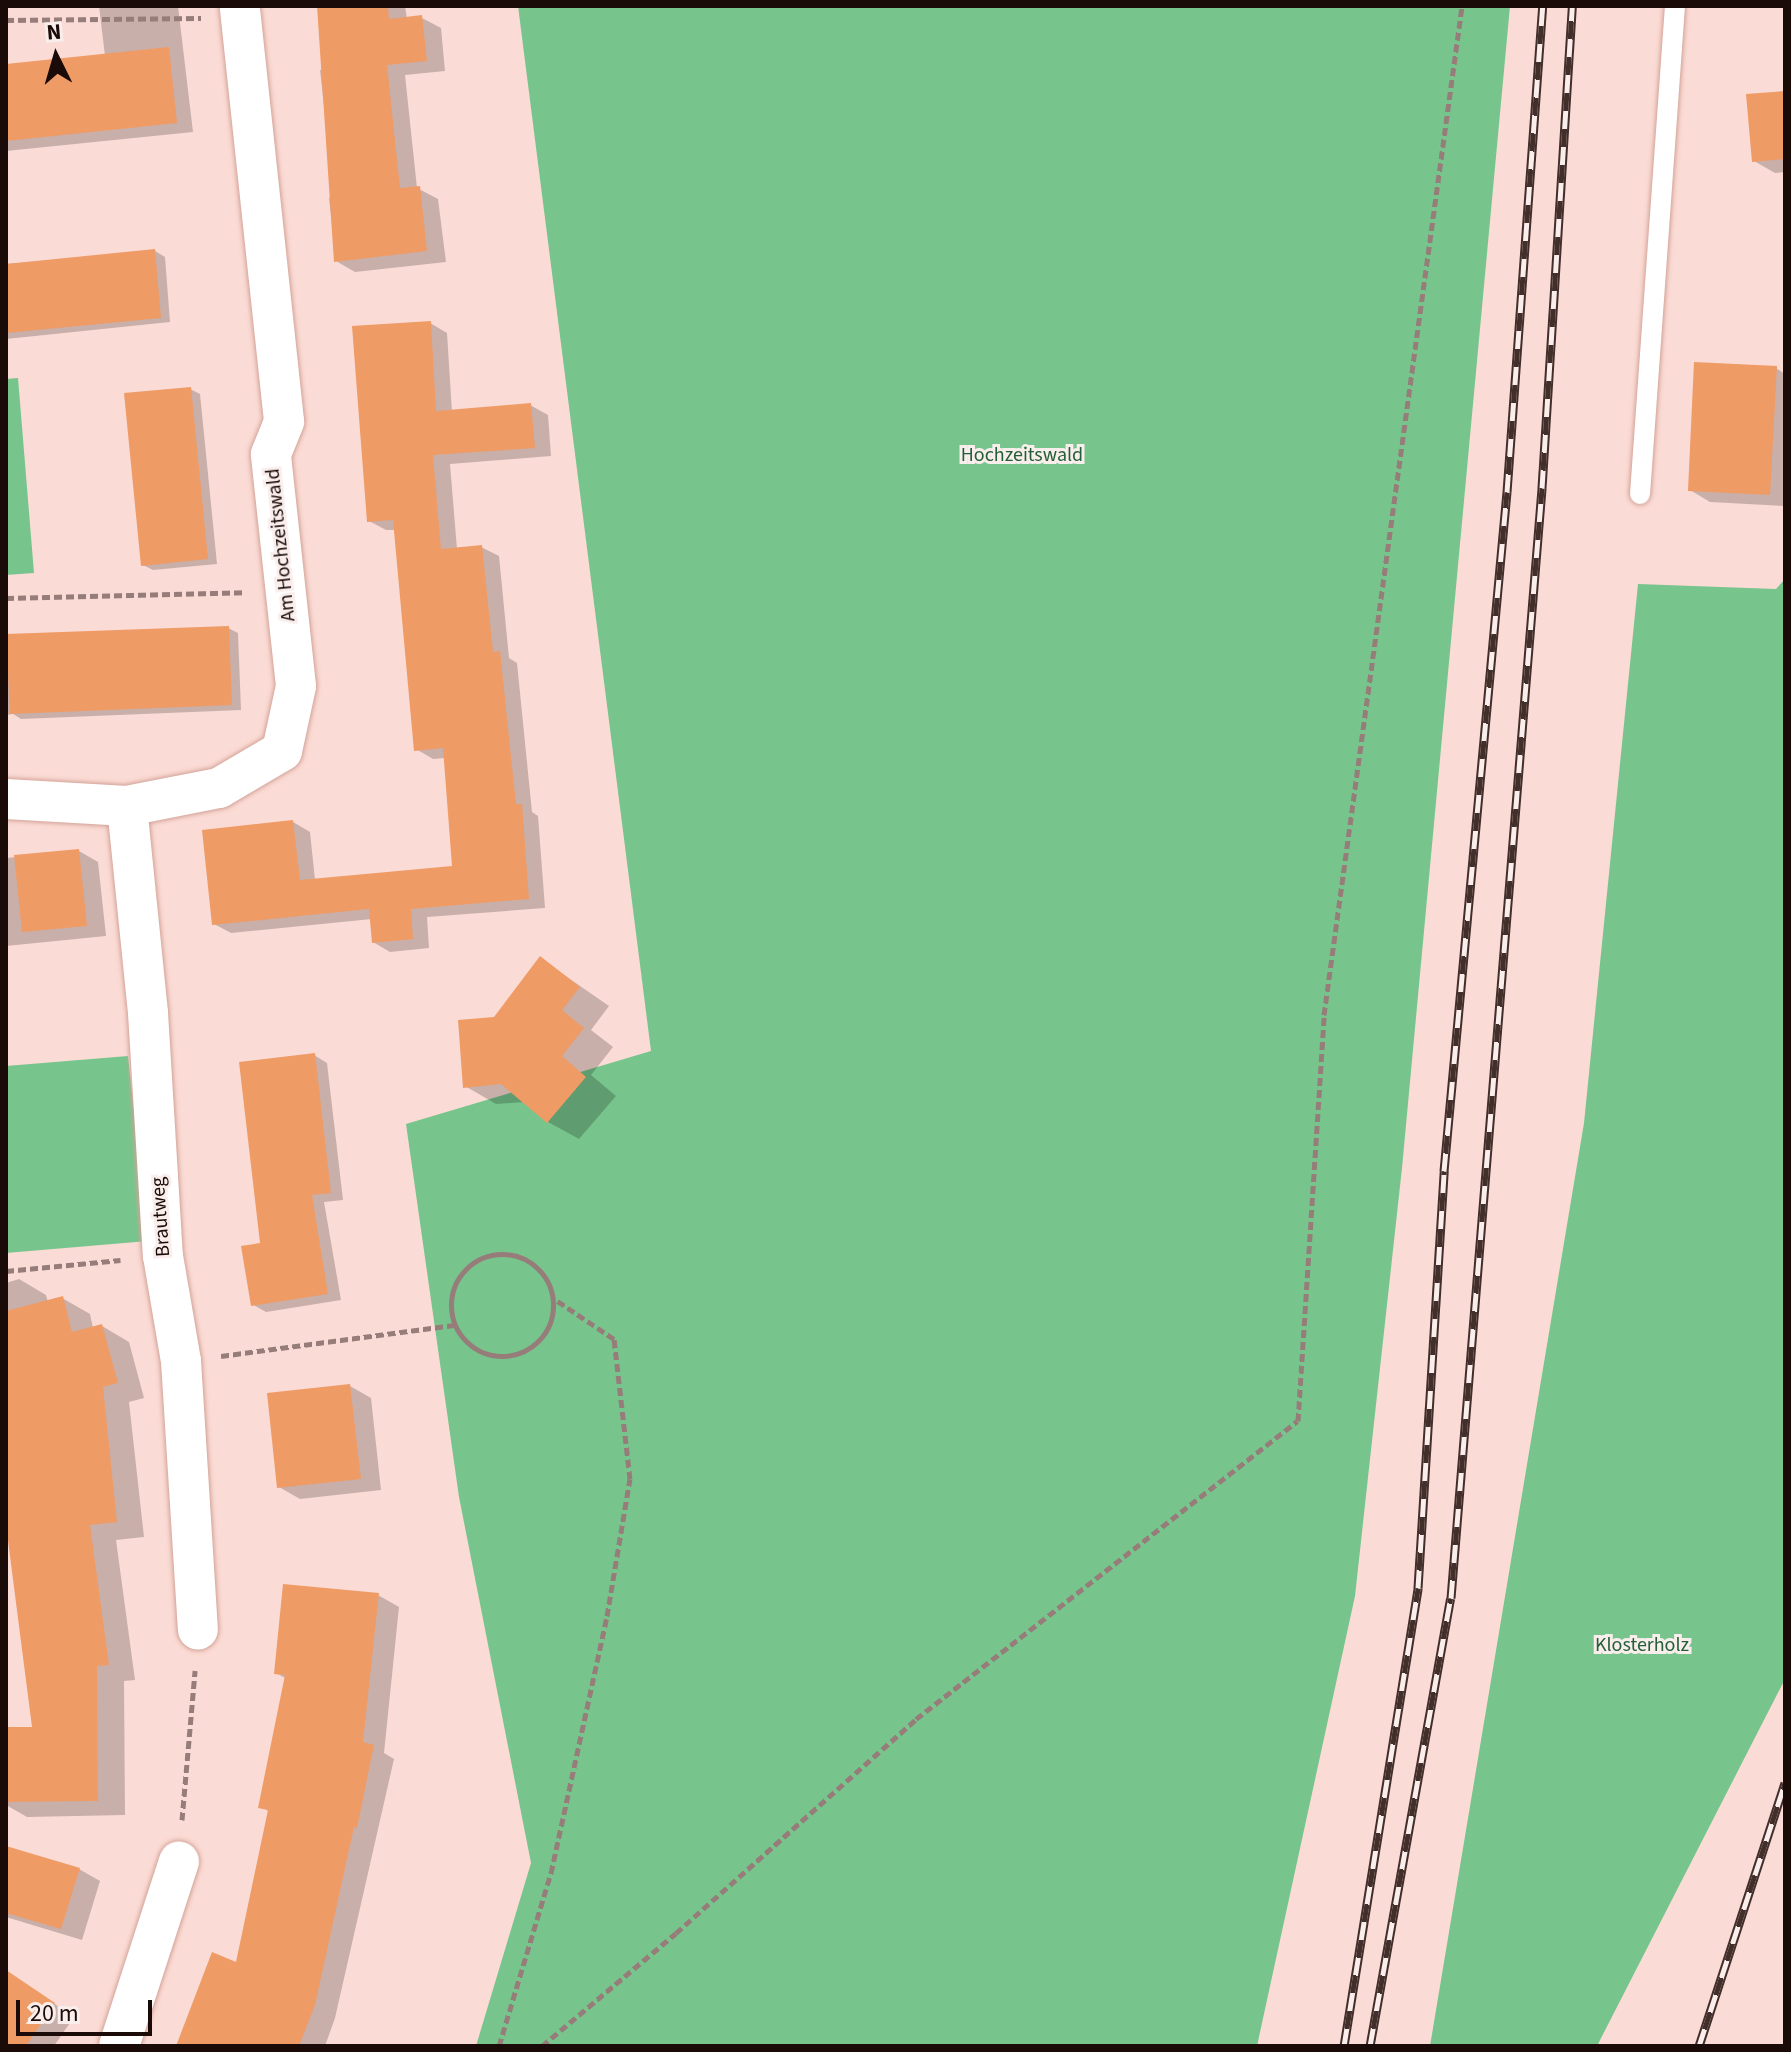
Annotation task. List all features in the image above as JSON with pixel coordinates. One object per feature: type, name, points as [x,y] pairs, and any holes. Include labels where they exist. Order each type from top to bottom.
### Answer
[{"type":"street","name":"Am Hochzeitswald","points":[[6,799],[127,806],[219,788],[282,751],[296,686],[271,454],[284,421],[241,12]]},
{"type":"street","name":"Brautweg","points":[[127,806],[148,1013],[163,1256],[181,1361],[198,1629]]},
{"type":"street","points":[[119,2046],[179,1861]]},
{"type":"lane","points":[[1640,494],[1675,6]]},
{"type":"path","points":[[542,2046],[676,1933],[916,1719],[1298,1421],[1324,1015],[1462,6]]},
{"type":"path","points":[[6,20],[241,12]]},
{"type":"path","points":[[6,598],[286,591]]},
{"type":"path","points":[[490,1255],[521,1258],[536,1267],[547,1280],[553,1298],[553,1316],[546,1333],[522,1353],[504,1357],[487,1355],[470,1346],[454,1325],[452,1299],[461,1274],[474,1262],[490,1255]]},
{"type":"path","points":[[6,1271],[163,1256]]},
{"type":"path","points":[[499,2046],[551,1873],[607,1616],[630,1479],[614,1339],[553,1298]]},
{"type":"path","points":[[181,1361],[454,1325]]},
{"type":"path","points":[[179,1861],[198,1629]]},
{"type":"green space","name":"Hochzeitswald","points":[[518,6],[1510,6],[1402,1168],[1355,1596],[1257,2046],[476,2046],[531,1863],[459,1497],[406,1124],[651,1051]]},
{"type":"green space","points":[[18,378],[34,573],[6,575],[6,379]]},
{"type":"green space","name":"Klosterholz","points":[[1785,579],[1785,1679],[1597,2046],[1430,2046],[1584,1123],[1638,584],[1776,589]]},
{"type":"green space","points":[[128,1056],[148,1241],[6,1253],[6,1066]]},
{"type":"building","points":[[317,6],[388,6],[389,19],[422,15],[427,61],[387,65],[400,188],[420,186],[427,251],[334,262]]},
{"type":"building","points":[[169,47],[177,123],[6,141],[6,64]]},
{"type":"building","points":[[1785,91],[1785,159],[1752,162],[1746,94]]},
{"type":"building","points":[[155,249],[161,318],[6,333],[6,264]]},
{"type":"building","points":[[431,321],[436,411],[531,403],[535,448],[433,455],[441,549],[482,545],[493,652],[500,651],[516,804],[522,804],[529,899],[411,909],[413,939],[372,943],[369,909],[212,925],[202,830],[293,820],[300,880],[452,866],[443,748],[414,751],[393,520],[367,522],[352,326]]},
{"type":"building","points":[[1694,362],[1777,366],[1770,495],[1688,491]]},
{"type":"building","points":[[191,387],[208,559],[141,566],[124,393]]},
{"type":"building","points":[[229,626],[232,705],[10,714],[6,634]]},
{"type":"building","points":[[79,849],[87,926],[22,932],[14,855]]},
{"type":"building","points":[[540,956],[580,987],[562,1010],[584,1028],[562,1056],[586,1077],[547,1123],[501,1084],[463,1088],[458,1020],[494,1017]]},
{"type":"building","points":[[315,1053],[331,1193],[312,1195],[328,1294],[251,1306],[241,1246],[260,1243],[239,1062]]},
{"type":"building","points":[[63,1296],[72,1332],[102,1324],[118,1383],[103,1387],[117,1522],[90,1525],[109,1665],[97,1666],[98,1801],[6,1802],[6,1727],[32,1727],[6,1525],[6,1311]]},
{"type":"building","points":[[350,1384],[361,1479],[277,1488],[267,1393]]},
{"type":"building","points":[[283,1584],[379,1593],[363,1742],[374,1745],[357,1828],[354,1827],[315,2005],[299,2046],[176,2046],[212,1952],[236,1962],[268,1810],[258,1808],[285,1675],[274,1674]]},
{"type":"building","points":[[6,1846],[80,1868],[61,1929],[6,1913]]},
{"type":"building","points":[[6,1970],[55,2003],[26,2046],[6,2046]]},
{"type":"railway","points":[[1344,2046],[1418,1588],[1444,1171],[1507,492],[1543,6]]},
{"type":"railway","points":[[1370,2046],[1451,1598],[1542,488],[1572,6]]},
{"type":"railway","points":[[1699,2046],[1785,1783]]}]
